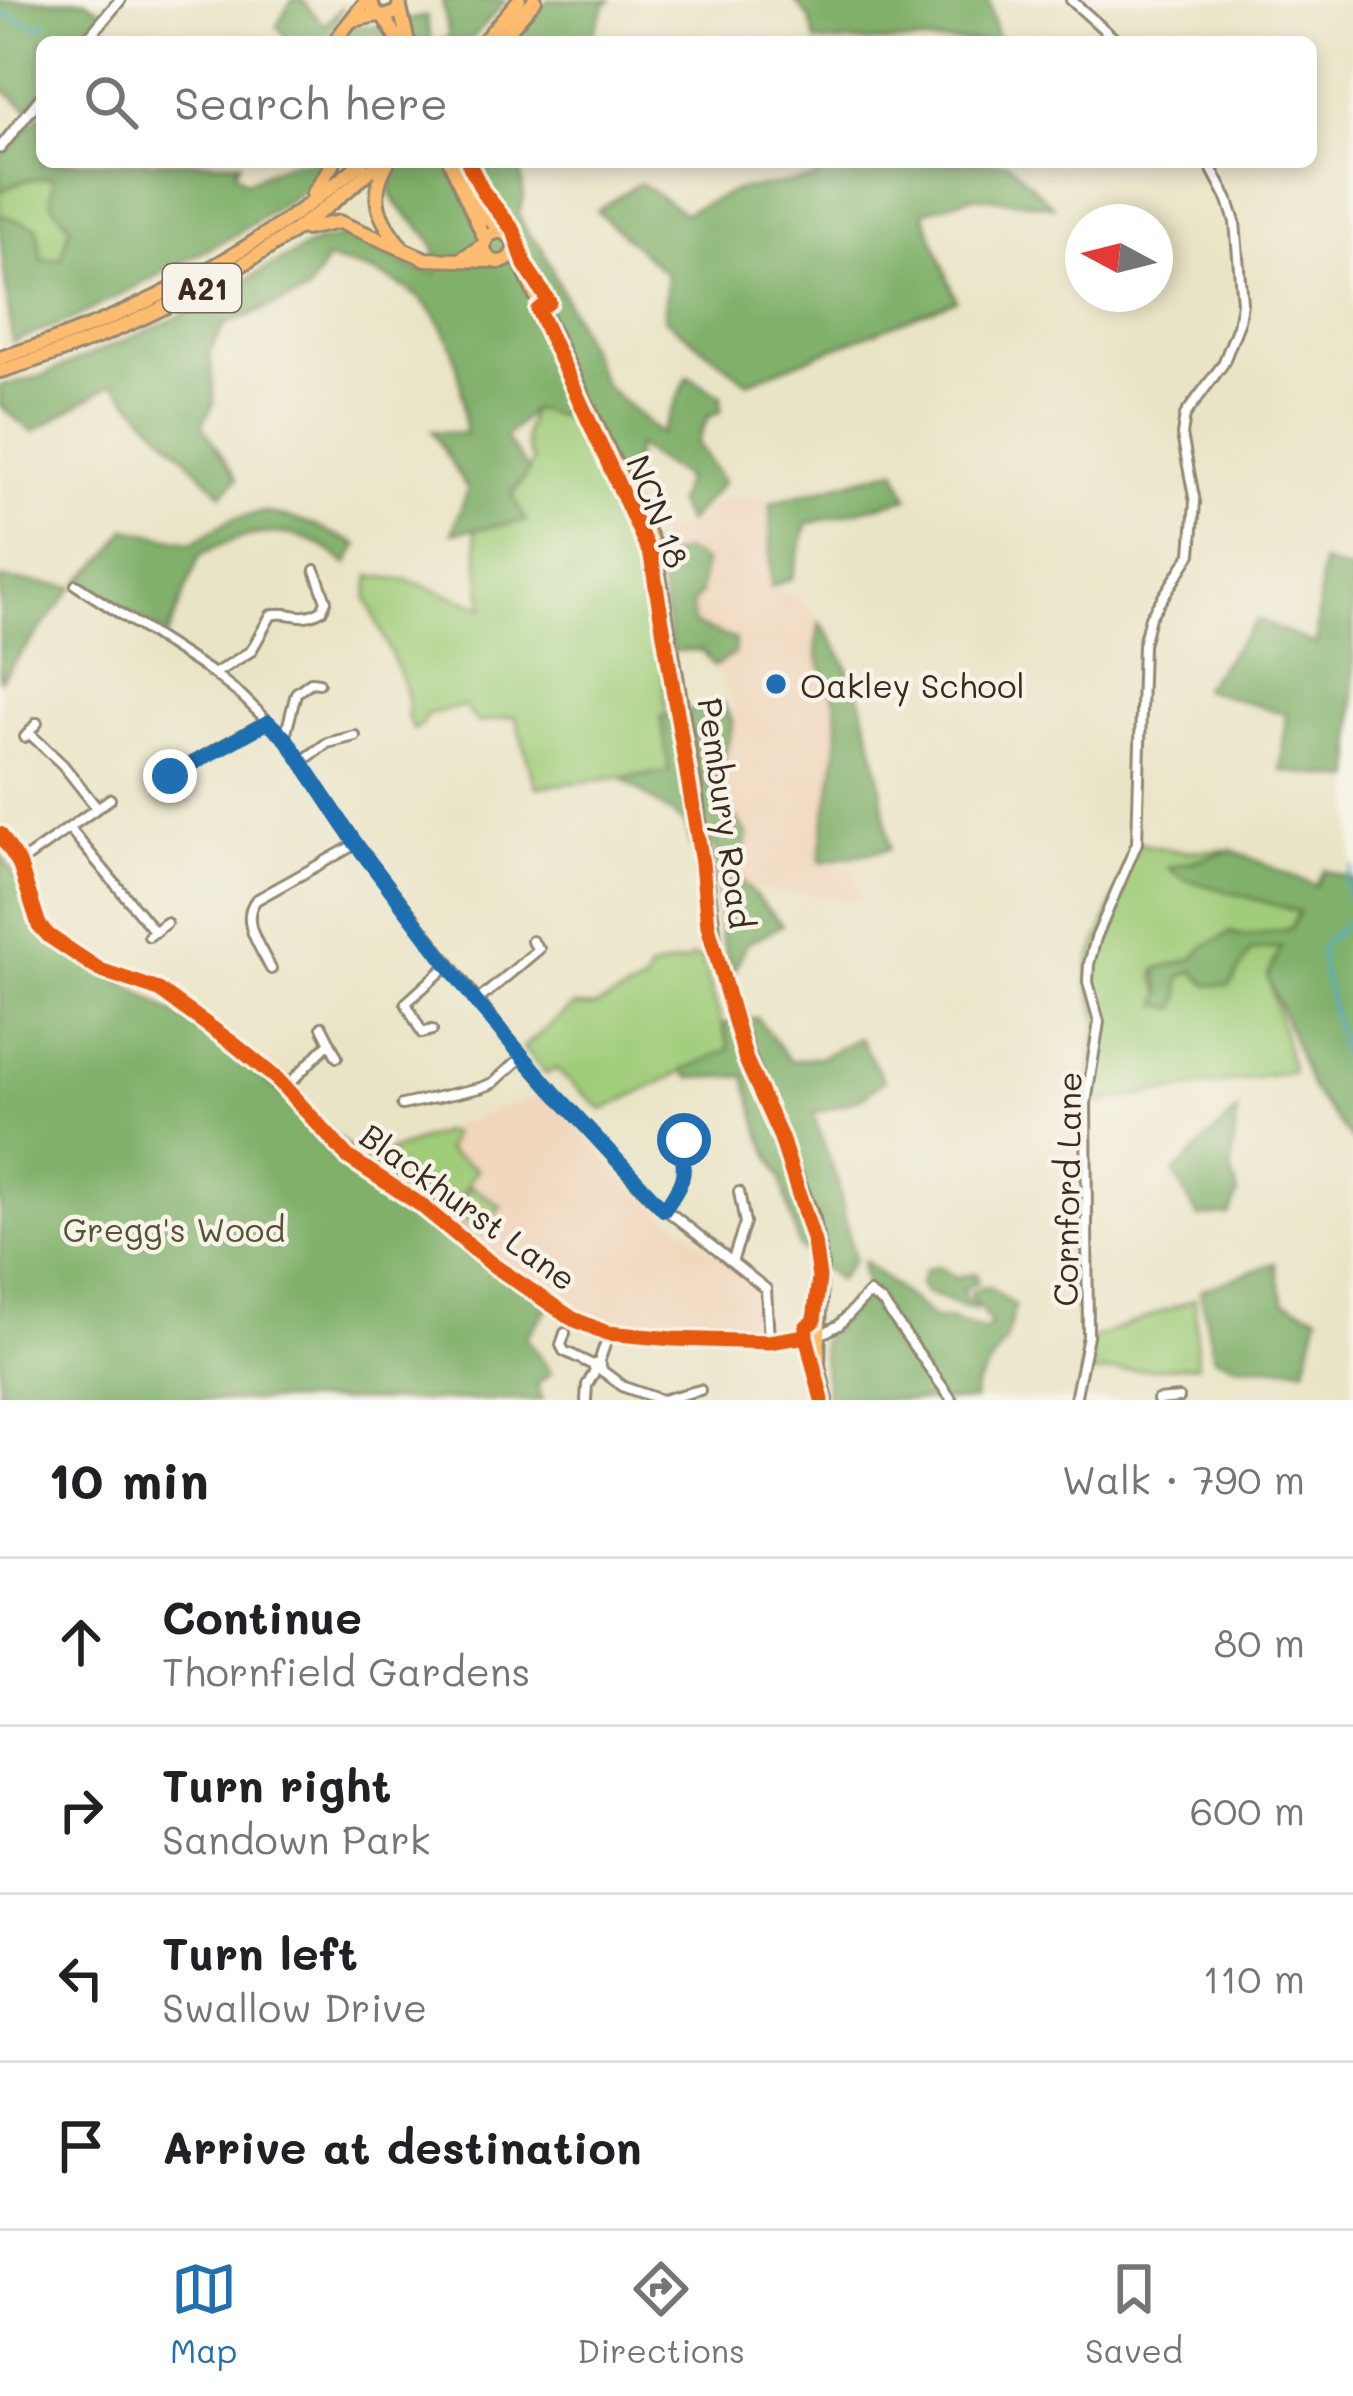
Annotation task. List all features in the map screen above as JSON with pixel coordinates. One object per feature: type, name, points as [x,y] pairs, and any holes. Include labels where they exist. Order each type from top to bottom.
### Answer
[{"type":"main road","points":[[339,36],[369,0],[395,36]]},
{"type":"main road","points":[[488,36],[519,0]]},
{"type":"main road","points":[[504,36],[536,0]]},
{"type":"main road","points":[[352,20],[381,16],[400,4],[407,36]]},
{"type":"main road","name":"A21","points":[[296,214],[331,168]]},
{"type":"main road","name":"A21","points":[[0,358],[69,336],[158,297],[296,214],[354,168]]},
{"type":"main road","name":"A21","points":[[0,371],[74,347],[161,309],[284,237],[376,168]]},
{"type":"main road","name":"A21","points":[[382,168],[375,201],[383,222],[402,247]]},
{"type":"main road","points":[[453,168],[485,254],[497,261],[514,250],[509,235],[484,213],[463,168]]},
{"type":"main road","name":"A21","points":[[284,237],[313,225],[339,222],[426,259],[497,261]]},
{"type":"main road","points":[[454,262],[500,231]]},
{"type":"main road","name":"Pembury Road","points":[[514,250],[654,546],[695,788],[716,954],[749,1058],[812,1219],[821,1265],[818,1365],[826,1400]]},
{"type":"main road","name":"Pembury Road","points":[[497,261],[525,277]]},
{"type":"street","points":[[90,36],[120,0]]},
{"type":"street","points":[[1071,0],[1111,36]]},
{"type":"street","points":[[0,148],[36,103]]},
{"type":"street","name":"Cornford Lane","points":[[1075,1400],[1088,1336],[1085,1103],[1099,1022],[1088,982],[1090,964],[1096,938],[1137,843],[1143,645],[1150,617],[1190,554],[1195,502],[1182,435],[1185,415],[1223,364],[1238,326],[1241,303],[1235,222],[1211,168]]},
{"type":"street","points":[[214,674],[250,651],[271,615],[303,619],[322,610],[326,601],[315,570]]},
{"type":"street","points":[[76,585],[214,674],[284,737],[356,844],[522,1057],[664,1210],[766,1289],[769,1342]]},
{"type":"street","points":[[284,737],[296,692],[311,682],[319,683]]},
{"type":"street","points":[[170,776],[268,722]]},
{"type":"street","points":[[37,723],[27,735],[63,765],[98,808]]},
{"type":"street","points":[[301,762],[327,743],[355,736]]},
{"type":"street","points":[[181,769],[186,779]]},
{"type":"street","points":[[19,863],[110,799]]},
{"type":"street","points":[[70,829],[152,934],[166,923]]},
{"type":"street","name":"Blackhurst Lane","points":[[0,834],[19,863],[40,925],[49,936],[100,970],[159,990],[234,1044],[285,1088],[348,1157],[421,1204],[493,1265],[556,1308],[609,1333],[769,1342],[820,1335]]},
{"type":"street","points":[[272,969],[248,919],[248,909],[356,844]]},
{"type":"street","points":[[476,1002],[539,948]]},
{"type":"street","points":[[424,1035],[406,1003],[447,966]]},
{"type":"street","points":[[322,1027],[337,1057]]},
{"type":"street","points":[[285,1088],[330,1042]]},
{"type":"street","points":[[402,1105],[493,1083],[522,1057]]},
{"type":"street","points":[[664,1210],[684,1177],[678,1144]]},
{"type":"street","points":[[732,1262],[745,1223],[739,1192]]},
{"type":"street","points":[[820,1335],[839,1325],[866,1293],[877,1296],[952,1400]]},
{"type":"street","points":[[565,1333],[564,1351],[651,1400],[700,1390]]},
{"type":"street","points":[[586,1400],[587,1384],[609,1333]]},
{"type":"street","points":[[1158,1400],[1179,1398]]},
{"type":"shaded area","name":"Oakley School","points":[[768,496],[771,587],[800,598],[820,622],[814,647],[837,709],[835,781],[821,829],[821,862],[854,870],[862,902],[747,888],[735,874],[748,836],[715,790],[734,703],[714,666],[734,654],[735,641],[693,624],[692,604],[700,593],[704,561],[684,551],[667,555],[655,533],[687,528],[718,500]]},
{"type":"shaded area","points":[[547,1092],[628,1185],[762,1290],[763,1335],[624,1333],[565,1309],[362,1158]]},
{"type":"green space","points":[[0,0],[85,0],[104,12],[83,36],[36,36],[36,98],[28,109],[0,86]]},
{"type":"green space","points":[[292,0],[302,0],[323,25],[343,7],[326,36],[285,36],[277,26]]},
{"type":"green space","points":[[442,0],[506,0],[474,36],[449,35]]},
{"type":"green space","points":[[548,0],[612,0],[606,3],[592,36],[516,36]]},
{"type":"green space","points":[[795,0],[989,0],[997,36],[814,36],[810,19]]},
{"type":"green space","points":[[426,16],[430,36],[346,36],[354,26],[378,27]]},
{"type":"green space","points":[[36,119],[36,168],[237,168],[246,182],[278,168],[321,168],[312,185],[235,235],[75,318],[12,342],[0,214],[37,227],[42,260],[61,259],[70,226],[51,203],[53,177],[26,180],[0,191],[0,157]]},
{"type":"green space","points":[[394,168],[520,168],[524,198],[518,214],[541,246],[605,386],[661,434],[688,376],[721,396],[721,412],[708,417],[697,443],[723,482],[687,523],[677,504],[685,478],[636,446],[628,511],[606,497],[580,421],[532,409],[505,438],[529,471],[511,493],[526,521],[452,533],[468,490],[432,431],[465,434],[457,365],[448,338],[417,297],[394,281],[327,260],[307,293],[224,325],[210,353],[214,403],[202,424],[237,479],[222,494],[113,384],[33,432],[0,406],[0,386],[39,377],[172,320],[316,242],[345,237],[373,243],[411,268],[436,273],[433,244],[394,199]]},
{"type":"green space","points":[[813,168],[1013,168],[1053,206],[974,196],[923,212],[956,300],[748,382],[664,318],[667,275],[597,211],[640,183],[684,213],[737,190],[816,179]]},
{"type":"green space","points":[[53,177],[70,226],[61,259],[42,260],[37,228],[0,214],[0,191],[26,180]]},
{"type":"green space","points":[[532,409],[580,421],[606,497],[622,507],[635,527],[659,633],[669,772],[536,787],[515,716],[478,723],[464,706],[425,715],[424,723],[414,730],[408,719],[401,677],[367,599],[370,576],[408,580],[484,608],[475,529],[501,508],[529,471],[533,461],[525,435]]},
{"type":"green space","points":[[896,469],[908,498],[807,524],[792,578],[771,587],[771,503]]},
{"type":"green space","points":[[265,512],[309,523],[358,545],[347,565],[312,541],[276,533],[239,539],[200,555],[167,636],[79,582],[110,553],[126,529],[192,543],[232,519]]},
{"type":"green space","points":[[684,551],[704,561],[700,594],[692,604],[693,624],[735,640],[734,654],[714,666],[702,650],[672,651],[657,559]]},
{"type":"green space","points":[[1322,562],[1353,572],[1353,779],[1281,771],[1286,714],[1202,689],[1257,620],[1316,645]]},
{"type":"green space","points":[[0,579],[74,587],[0,680]]},
{"type":"green space","points":[[820,622],[861,702],[876,759],[890,849],[821,862],[838,731],[835,699],[817,650]]},
{"type":"green space","points":[[723,703],[733,724],[715,790],[748,836],[735,874],[782,925],[747,943],[732,975],[721,937],[715,845],[693,849],[685,823],[623,779],[669,772],[661,717]]},
{"type":"green space","points":[[1137,843],[1177,851],[1232,850],[1170,867],[1184,879],[1299,911],[1290,929],[1246,936],[1229,932],[1193,959],[1156,969],[1154,978],[1162,995],[1158,1005],[1176,1008],[1179,977],[1251,951],[1282,947],[1268,976],[1293,1072],[1087,1104],[1099,1022],[1088,982],[1089,964]]},
{"type":"green space","points":[[1232,850],[1315,886],[1324,870],[1353,879],[1353,1141],[1313,1091],[1268,976],[1281,947],[1251,951],[1230,985],[1207,985],[1194,971],[1180,977],[1176,1009],[1159,1004],[1162,994],[1156,969],[1193,959],[1205,946],[1230,933],[1246,936],[1290,929],[1299,912],[1184,879],[1168,868]]},
{"type":"green space","name":"Gregg's Wood","points":[[0,853],[56,940],[211,1037],[362,1158],[446,1217],[549,1306],[526,1337],[551,1372],[537,1385],[543,1400],[0,1400]]},
{"type":"green space","points":[[701,958],[730,1049],[603,1110],[555,1069],[546,1074],[523,1048],[573,1006],[593,1007],[644,984],[650,969]]},
{"type":"green space","points":[[757,1018],[790,1061],[821,1057],[859,1038],[884,1081],[859,1099],[813,1114],[837,1180],[854,1260],[838,1280],[799,1247],[781,1178],[762,1138],[745,1076],[690,1078],[683,1070],[729,1049],[724,1024]]},
{"type":"green space","points":[[1237,1111],[1231,1169],[1238,1194],[1229,1215],[1198,1217],[1174,1173]]},
{"type":"green space","points":[[443,1132],[452,1134],[446,1151],[477,1169],[451,1211],[420,1191],[423,1185],[379,1160],[380,1155]]},
{"type":"green space","points":[[471,1186],[501,1206],[483,1234],[453,1214]]},
{"type":"green space","points":[[864,1261],[934,1319],[985,1331],[991,1324],[977,1304],[975,1310],[968,1309],[926,1294],[920,1284],[925,1270],[938,1266],[956,1278],[976,1273],[978,1282],[962,1289],[965,1299],[976,1304],[969,1292],[988,1287],[1015,1306],[1006,1340],[975,1387],[974,1400],[828,1400],[821,1341],[868,1293]]},
{"type":"green space","points":[[1275,1263],[1284,1302],[1318,1315],[1305,1368],[1239,1365],[1214,1357],[1200,1290]]},
{"type":"green space","points":[[1195,1299],[1197,1365],[1083,1374],[1089,1340]]},
{"type":"waterway","points":[[0,11],[39,28],[47,22]]},
{"type":"waterway","points":[[1353,867],[1345,882],[1353,912]]},
{"type":"waterway","points":[[1353,916],[1322,946],[1322,966],[1347,1072],[1353,1068]]},
{"type":"cycle path","name":"NCN 18","points":[[471,168],[483,192],[514,231],[525,265],[549,302],[538,310],[651,556],[702,863],[708,926],[746,1060],[781,1138],[814,1242],[819,1278],[814,1321],[806,1327],[806,1336],[822,1400]]},
{"type":"cycle path","points":[[0,834],[19,863],[39,925],[49,936],[100,970],[159,990],[234,1044],[277,1079],[348,1157],[421,1205],[493,1265],[573,1319],[607,1333],[673,1339],[769,1342],[806,1336]]},
{"type":"place","name":"Oakley School","points":[[776,684]]},
{"type":"route","points":[[170,776],[268,722],[287,740],[356,844],[476,1002],[664,1210],[684,1177],[678,1144],[684,1140]]}]
